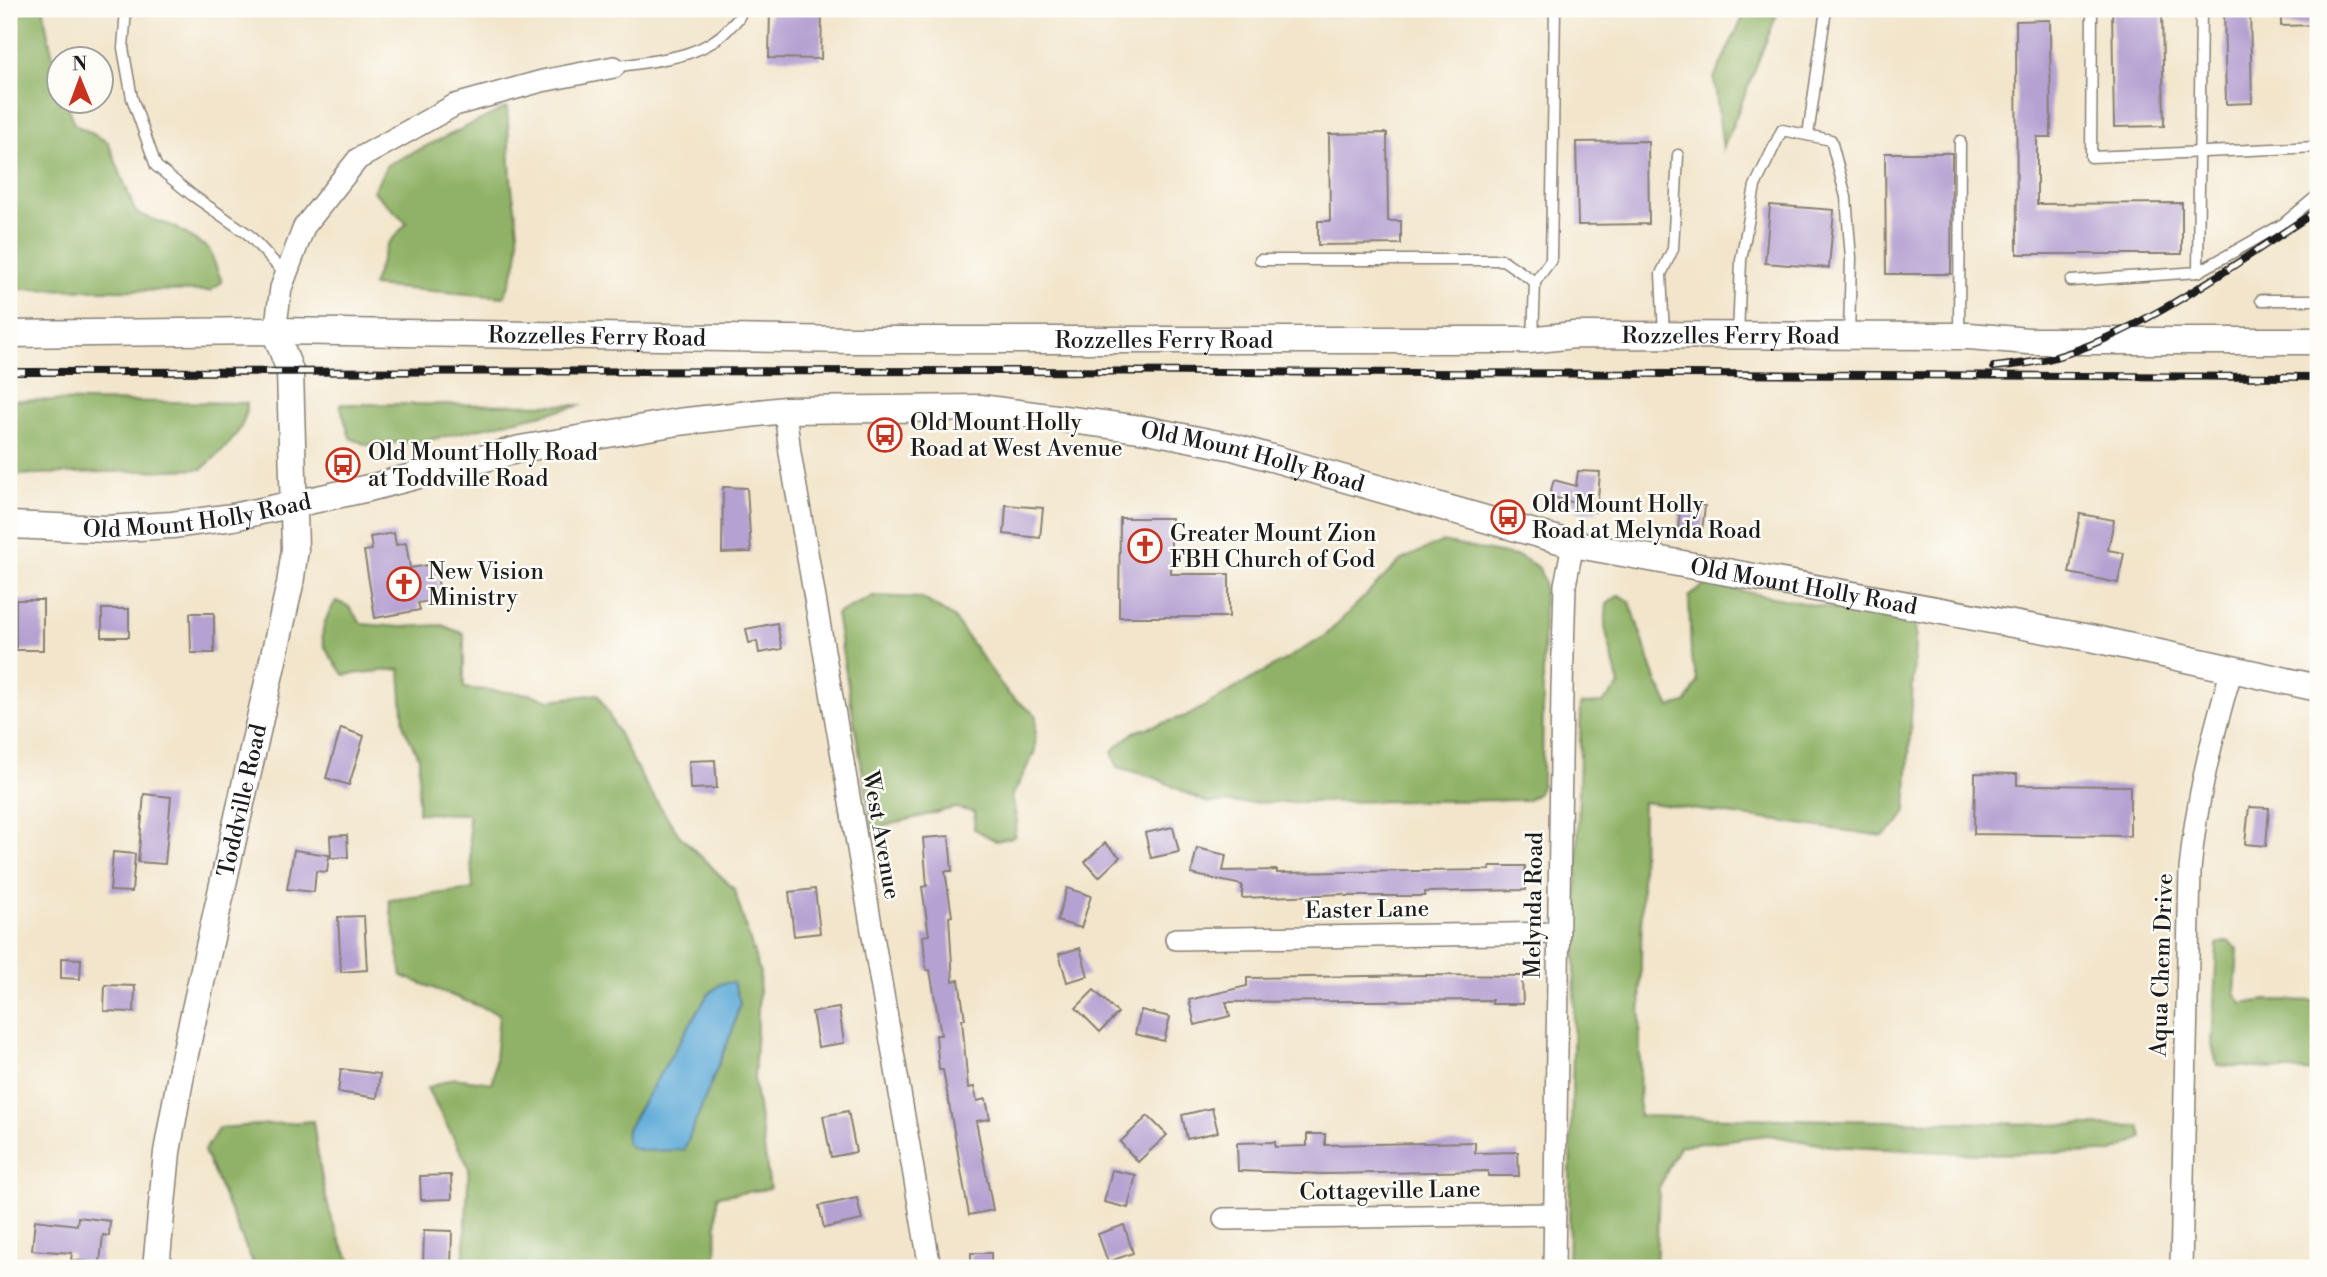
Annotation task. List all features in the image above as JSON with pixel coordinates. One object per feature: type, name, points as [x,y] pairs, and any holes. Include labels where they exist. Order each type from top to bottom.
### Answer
[{"type":"street","points":[[275,331],[285,274],[304,227],[358,159],[455,105],[542,81],[614,67]]},
{"type":"street","name":"Rozzelles Ferry Road","points":[[9,334],[275,331],[854,340],[1533,339],[1574,335],[1738,335],[1959,336],[2028,341],[2318,341]]},
{"type":"street","name":"Toddville Road","points":[[156,1268],[167,1152],[183,1063],[290,584],[295,549],[290,371],[275,331]]},
{"type":"street","name":"Old Mount Holly Road","points":[[9,525],[73,529],[172,526],[294,505],[564,439],[678,422],[785,410],[980,408],[1148,430],[1288,460],[1444,509],[1573,544],[2095,639],[2318,688]]},
{"type":"street","name":"West Avenue","points":[[785,410],[790,453],[930,1268]]},
{"type":"street","name":"Melynda Road","points":[[1554,1268],[1565,585],[1573,544]]},
{"type":"street","name":"Aqua Chem Drive","points":[[2181,1268],[2190,870],[2204,772],[2232,669]]},
{"type":"street","name":"Easter Lane","points":[[1176,939],[1559,933]]},
{"type":"street","name":"Cottageville Lane","points":[[1224,1219],[1555,1214]]},
{"type":"lane","points":[[125,9],[123,48],[132,98],[156,166],[248,234],[285,274]]},
{"type":"lane","points":[[614,67],[684,55],[717,42],[741,15],[741,9]]},
{"type":"lane","points":[[1533,339],[1535,282],[1550,260],[1555,9]]},
{"type":"lane","points":[[1808,135],[1826,9]]},
{"type":"lane","points":[[2092,9],[2091,157],[2318,147]]},
{"type":"lane","points":[[2198,272],[2201,9]]},
{"type":"lane","points":[[1738,335],[1741,260],[1755,187],[1782,130],[1831,140],[1846,197],[1851,258],[1849,336]]},
{"type":"lane","points":[[1959,336],[1960,141]]},
{"type":"lane","points":[[1664,335],[1661,274],[1673,249],[1678,155]]},
{"type":"lane","points":[[2071,281],[2198,272],[2283,225],[2318,195]]},
{"type":"lane","points":[[1261,260],[1503,260],[1535,282]]},
{"type":"lane","points":[[2261,300],[2318,300]]},
{"type":"green space","points":[[9,9],[44,9],[50,46],[46,46],[46,116],[71,116],[74,124],[108,142],[136,213],[175,227],[209,249],[222,282],[210,291],[9,289]]},
{"type":"green space","points":[[1747,9],[1779,9],[1723,149],[1714,78]]},
{"type":"green space","points":[[507,107],[518,255],[504,297],[372,286],[387,245],[407,223],[373,191],[387,165]]},
{"type":"green space","points":[[9,400],[247,403],[243,423],[238,432],[202,469],[9,475]]},
{"type":"green space","points":[[340,404],[583,405],[424,441],[367,445],[350,438]]},
{"type":"green space","points":[[1441,542],[1521,557],[1539,568],[1544,583],[1542,784],[1538,793],[1528,800],[1207,803],[1158,779],[1117,767],[1112,751],[1134,732],[1189,715],[1324,637],[1401,560]]},
{"type":"green space","points":[[1706,584],[1916,625],[1906,811],[1898,824],[1883,836],[1643,802],[1639,1116],[2139,1126],[2142,1138],[2113,1152],[1980,1154],[1830,1146],[1768,1135],[1679,1146],[1659,1188],[1656,1268],[1568,1268],[1581,704],[1602,703],[1619,686],[1605,627],[1607,604],[1619,595],[1630,602],[1657,683],[1670,707],[1686,703],[1698,682],[1691,656],[1689,597]]},
{"type":"green space","points":[[873,596],[922,598],[953,617],[1008,694],[1036,715],[1035,751],[1012,797],[1017,822],[1014,837],[996,841],[974,829],[975,812],[954,808],[872,829],[836,614]]},
{"type":"green space","points":[[336,601],[348,606],[362,624],[401,627],[442,625],[464,634],[464,688],[530,694],[550,700],[598,694],[644,782],[679,835],[734,889],[760,973],[754,1079],[770,1189],[717,1196],[716,1268],[463,1268],[469,1167],[427,1088],[454,1078],[493,1083],[499,1014],[402,976],[389,900],[473,889],[468,814],[418,813],[419,758],[404,728],[400,669],[344,675],[323,640],[329,613]],"holes":[[[707,996],[740,1002],[733,1029],[684,1150],[627,1129]]]},
{"type":"green space","points":[[2228,941],[2238,949],[2235,993],[2242,1004],[2266,1000],[2318,1001],[2318,1072],[2217,1065],[2212,1044],[2217,944]]},
{"type":"green space","points":[[313,1121],[331,1216],[356,1268],[255,1268],[204,1151],[219,1128]]},
{"type":"water","points":[[733,982],[740,1002],[733,1029],[684,1150],[643,1151],[630,1147],[626,1142],[627,1129],[707,996],[720,984]]},
{"type":"building","points":[[770,9],[822,9],[821,59],[769,58]]},
{"type":"building","points":[[2112,9],[2162,9],[2164,126],[2114,127]]},
{"type":"building","points":[[2224,9],[2250,9],[2252,103],[2226,104]]},
{"type":"building","points":[[2281,9],[2318,9],[2318,25],[2281,26]]},
{"type":"building","points":[[2050,20],[2051,137],[2037,137],[2037,204],[2182,203],[2182,254],[2017,254],[2016,21]]},
{"type":"building","points":[[1387,133],[1388,221],[1401,221],[1401,244],[1318,245],[1318,221],[1330,221],[1329,134]]},
{"type":"building","points":[[1648,141],[1649,224],[1578,225],[1576,142]]},
{"type":"building","points":[[1885,153],[1952,153],[1951,274],[1886,274]]},
{"type":"building","points":[[1770,205],[1834,210],[1829,268],[1765,263]]},
{"type":"building","points":[[1578,471],[1600,472],[1597,512],[1575,511],[1575,503],[1549,496],[1554,480],[1576,486]]},
{"type":"building","points":[[723,487],[747,488],[751,552],[722,553]]},
{"type":"building","points":[[1681,502],[1705,506],[1702,531],[1678,528]]},
{"type":"building","points":[[1006,505],[1043,508],[1040,538],[1004,534]]},
{"type":"building","points":[[2080,514],[2114,520],[2108,550],[2124,553],[2118,583],[2069,573]]},
{"type":"building","name":"Greater Mount Zion FBH Church of God","points":[[1120,518],[1171,518],[1171,574],[1229,574],[1229,617],[1119,617]]},
{"type":"building","name":"New Vision Ministry","points":[[394,533],[396,545],[406,543],[410,568],[435,564],[441,599],[418,603],[420,610],[375,618],[364,551],[372,550],[370,537]]},
{"type":"building","points":[[16,600],[43,600],[43,650],[16,650]]},
{"type":"building","points":[[102,609],[129,609],[129,637],[102,637]]},
{"type":"building","points":[[190,613],[214,613],[214,653],[191,653]]},
{"type":"building","points":[[777,623],[782,649],[759,653],[757,641],[749,643],[746,629]]},
{"type":"building","points":[[341,728],[364,736],[349,785],[326,778]]},
{"type":"building","points":[[715,760],[717,788],[690,789],[689,761]]},
{"type":"building","points":[[1975,773],[2017,774],[2017,785],[2130,786],[2130,836],[1974,834]]},
{"type":"building","points":[[144,794],[171,797],[165,864],[138,862]]},
{"type":"building","points":[[2249,807],[2269,808],[2266,846],[2245,844]]},
{"type":"building","points":[[1173,827],[1179,852],[1151,858],[1145,833]]},
{"type":"building","points":[[347,835],[348,857],[331,858],[330,836]]},
{"type":"building","points":[[949,836],[952,871],[945,871],[952,916],[949,917],[953,981],[959,980],[965,1019],[962,1019],[968,1088],[974,1087],[977,1101],[986,1099],[990,1119],[976,1121],[993,1210],[969,1215],[943,1070],[939,1070],[936,1035],[941,1035],[930,970],[926,970],[923,936],[929,935],[922,887],[927,886],[923,838]]},
{"type":"building","points":[[1105,843],[1120,857],[1099,877],[1085,862]]},
{"type":"building","points":[[1197,848],[1226,855],[1223,871],[1277,870],[1277,873],[1490,870],[1490,866],[1525,866],[1526,890],[1425,892],[1425,896],[1344,894],[1242,898],[1242,885],[1191,874]]},
{"type":"building","points":[[294,850],[329,855],[327,872],[316,871],[314,892],[287,889]]},
{"type":"building","points":[[113,852],[135,854],[132,892],[110,891]]},
{"type":"building","points":[[1067,888],[1091,896],[1081,928],[1057,921]]},
{"type":"building","points":[[815,889],[820,933],[794,936],[789,892]]},
{"type":"building","points":[[364,916],[367,970],[341,972],[338,917]]},
{"type":"building","points":[[1080,948],[1088,976],[1067,982],[1059,954]]},
{"type":"building","points":[[61,958],[81,959],[80,979],[61,978]]},
{"type":"building","points":[[1522,976],[1523,1004],[1492,1004],[1492,1000],[1226,1002],[1230,1016],[1195,1025],[1189,1000],[1247,986],[1247,978]]},
{"type":"building","points":[[105,985],[135,986],[134,1012],[104,1011]]},
{"type":"building","points":[[1094,990],[1118,1013],[1100,1032],[1076,1008]]},
{"type":"building","points":[[839,1008],[844,1043],[818,1047],[812,1012]]},
{"type":"building","points":[[1141,1010],[1170,1017],[1164,1041],[1135,1034]]},
{"type":"building","points":[[341,1069],[380,1074],[377,1098],[338,1092]]},
{"type":"building","points":[[1212,1108],[1218,1132],[1187,1139],[1182,1115]]},
{"type":"building","points":[[848,1111],[856,1152],[831,1157],[823,1116]]},
{"type":"building","points":[[1148,1116],[1167,1135],[1138,1162],[1120,1142]]},
{"type":"building","points":[[1307,1134],[1325,1134],[1325,1145],[1475,1142],[1475,1153],[1518,1152],[1519,1176],[1488,1176],[1488,1171],[1325,1174],[1238,1171],[1237,1143],[1275,1142],[1275,1147],[1307,1146]]},
{"type":"building","points":[[1112,1170],[1136,1175],[1128,1208],[1104,1202]]},
{"type":"building","points":[[451,1175],[452,1199],[421,1200],[420,1176]]},
{"type":"building","points":[[857,1198],[862,1220],[824,1228],[819,1206]]},
{"type":"building","points":[[78,1217],[110,1221],[109,1236],[103,1235],[100,1263],[71,1260],[72,1253],[32,1250],[35,1220],[77,1225]]},
{"type":"building","points":[[1124,1225],[1133,1253],[1108,1262],[1098,1234]]},
{"type":"building","points":[[424,1230],[452,1231],[451,1268],[423,1268]]},
{"type":"building","points":[[971,1253],[991,1253],[991,1268],[971,1268]]},
{"type":"railway","points":[[1994,367],[2052,358],[2120,332],[2189,294],[2318,210]]},
{"type":"railway","points":[[9,372],[1015,371],[2318,377]]},
{"type":"place","name":"Old Mount Holly Road at West Avenue","points":[[885,435]]},
{"type":"place","name":"Old Mount Holly Road at Toddville Road","points":[[343,465]]},
{"type":"place","name":"Old Mount Holly Road at Melynda Road","points":[[1508,517]]},
{"type":"place","name":"Greater Mount Zion FBH Church of God","points":[[1145,546]]},
{"type":"place","name":"New Vision Ministry","points":[[404,584]]}]
